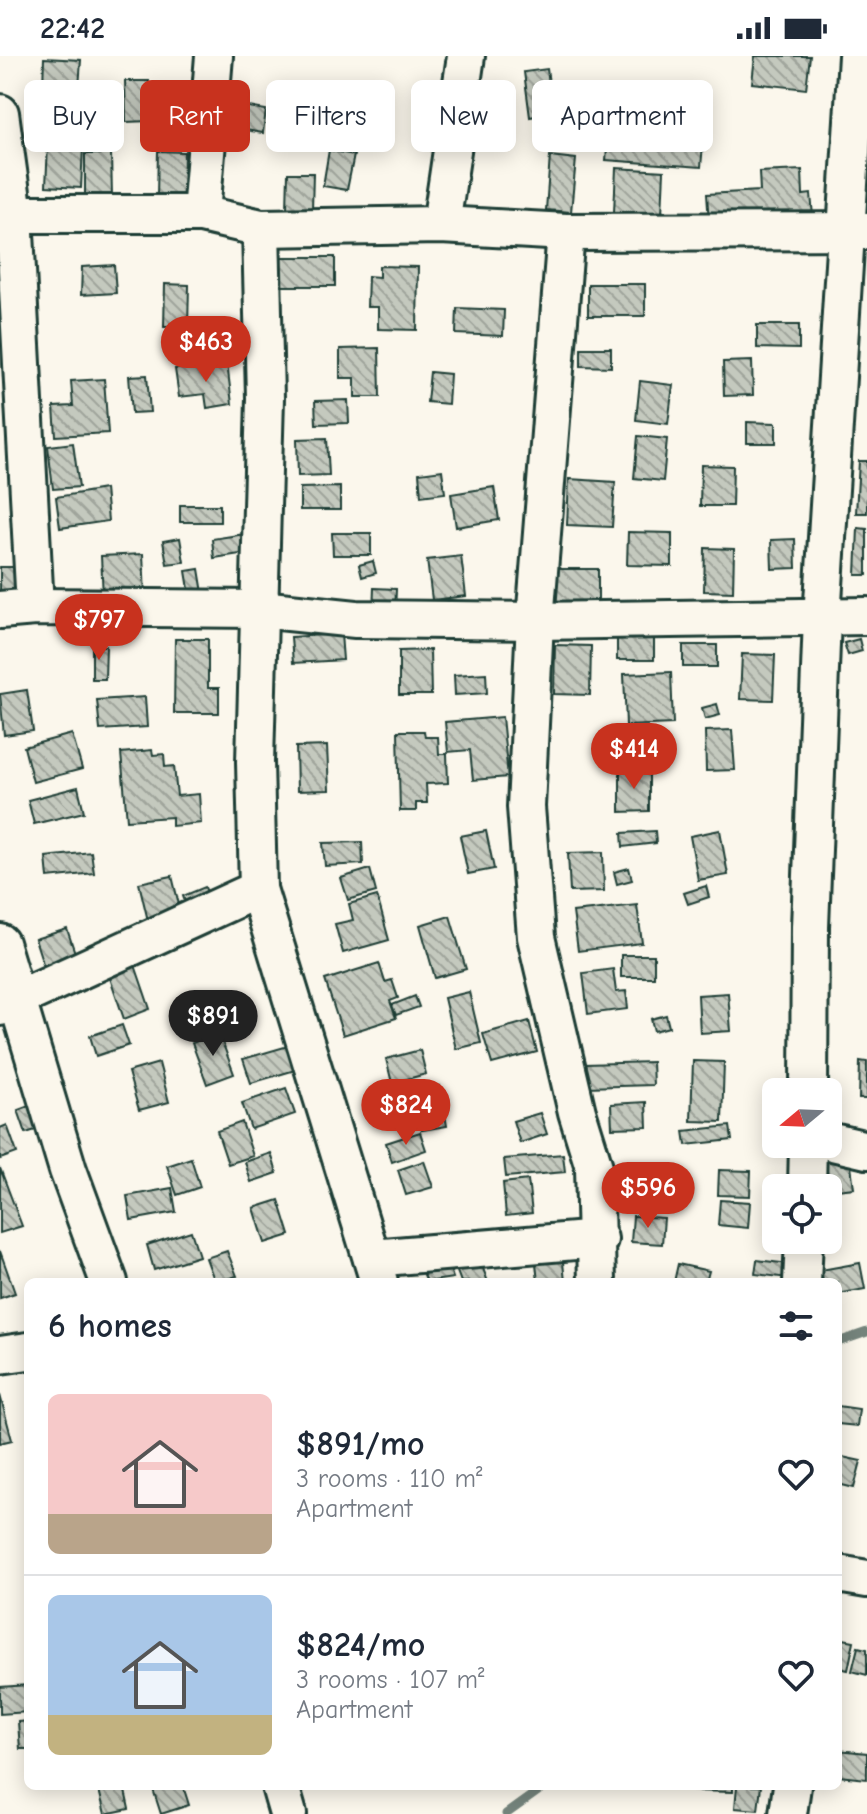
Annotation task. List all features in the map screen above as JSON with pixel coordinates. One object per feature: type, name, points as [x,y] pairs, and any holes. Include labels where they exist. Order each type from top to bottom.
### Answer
[{"type":"street","points":[[201,214],[214,56]]},
{"type":"street","points":[[441,225],[466,56]]},
{"type":"street","points":[[809,1078],[810,927],[822,618],[858,231],[857,56]]},
{"type":"street","points":[[0,113],[14,214],[17,608],[260,609],[356,619],[535,621],[867,616]]},
{"type":"street","points":[[14,214],[201,214],[261,228],[441,225],[566,232],[858,231]]},
{"type":"street","points":[[261,228],[265,398],[255,762],[258,889],[376,1270],[599,1239]]},
{"type":"street","points":[[566,232],[535,621],[526,807],[536,937],[577,1112],[594,1167],[599,1239],[597,1278]]},
{"type":"street","points":[[9,1004],[258,889]]},
{"type":"street","points":[[0,943],[9,1004],[108,1278]]},
{"type":"street","points":[[842,1144],[867,1150]]},
{"type":"street","points":[[802,1278],[803,1254]]},
{"type":"street","points":[[0,1355],[24,1352]]},
{"type":"street","points":[[842,1575],[867,1579]]},
{"type":"street","points":[[281,1790],[288,1814]]},
{"type":"street","points":[[788,1814],[791,1790]]},
{"type":"building","points":[[755,56],[810,56],[806,89],[752,83]]},
{"type":"building","points":[[44,58],[81,60],[80,80],[43,80]]},
{"type":"building","points":[[547,69],[548,80],[532,80],[530,117],[524,72]]},
{"type":"building","points":[[125,81],[140,81],[140,121],[126,122]]},
{"type":"building","points":[[250,107],[266,110],[263,133],[250,131]]},
{"type":"building","points":[[48,152],[83,152],[81,188],[46,186]]},
{"type":"building","points":[[158,152],[184,152],[183,196],[157,196]]},
{"type":"building","points":[[329,152],[354,155],[347,190],[323,186]]},
{"type":"building","points":[[607,152],[702,152],[701,167],[606,160]]},
{"type":"building","points":[[85,154],[111,154],[112,196],[85,195]]},
{"type":"building","points":[[550,156],[576,159],[571,212],[546,210]]},
{"type":"building","points":[[616,168],[664,171],[662,214],[614,212]]},
{"type":"building","points":[[802,170],[803,195],[811,194],[813,216],[709,222],[707,194],[760,191],[759,172]]},
{"type":"building","points":[[288,173],[313,173],[312,210],[287,209]]},
{"type":"building","points":[[281,257],[335,257],[335,286],[281,286]]},
{"type":"building","points":[[114,265],[116,293],[81,295],[82,267]]},
{"type":"building","points":[[379,266],[418,267],[417,330],[378,329],[378,307],[367,307],[368,276],[379,277]]},
{"type":"building","points":[[165,284],[189,285],[188,327],[164,327]]},
{"type":"building","points":[[588,284],[645,284],[645,316],[588,316]]},
{"type":"building","points":[[457,308],[504,310],[503,336],[456,334]]},
{"type":"building","points":[[757,325],[799,325],[799,349],[757,348]]},
{"type":"building","points":[[379,348],[380,397],[355,397],[355,378],[340,378],[340,349]]},
{"type":"building","points":[[581,348],[611,348],[611,367],[581,366]]},
{"type":"building","points":[[752,361],[753,395],[724,396],[723,362]]},
{"type":"building","points":[[227,363],[232,404],[207,408],[205,394],[179,397],[175,369]]},
{"type":"building","points":[[430,372],[450,374],[448,404],[427,402]]},
{"type":"building","points":[[147,375],[150,412],[132,413],[129,376]]},
{"type":"building","points":[[104,379],[108,433],[56,436],[54,407],[73,406],[71,381]]},
{"type":"building","points":[[640,381],[673,385],[668,424],[636,420]]},
{"type":"building","points":[[348,400],[349,423],[316,424],[315,401]]},
{"type":"building","points":[[747,422],[776,423],[776,443],[747,443]]},
{"type":"building","points":[[638,436],[667,439],[663,481],[634,478]]},
{"type":"building","points":[[327,438],[329,475],[298,476],[297,439]]},
{"type":"building","points":[[73,443],[79,487],[53,489],[48,446]]},
{"type":"building","points":[[859,461],[867,461],[867,513],[856,513]]},
{"type":"building","points":[[701,465],[733,466],[732,506],[700,506]]},
{"type":"building","points":[[442,470],[445,493],[421,496],[419,473]]},
{"type":"building","points":[[569,479],[615,482],[612,527],[567,525]]},
{"type":"building","points":[[340,487],[340,510],[300,510],[300,488]]},
{"type":"building","points":[[494,487],[499,520],[456,527],[451,494]]},
{"type":"building","points":[[105,489],[108,521],[60,528],[56,497]]},
{"type":"building","points":[[180,505],[220,505],[220,522],[180,522]]},
{"type":"building","points":[[858,528],[867,529],[867,575],[856,575]]},
{"type":"building","points":[[628,532],[672,533],[672,566],[627,565]]},
{"type":"building","points":[[332,533],[371,533],[371,555],[333,555]]},
{"type":"building","points":[[245,534],[247,553],[214,558],[212,539]]},
{"type":"building","points":[[180,538],[184,562],[167,564],[163,541]]},
{"type":"building","points":[[795,539],[796,568],[772,569],[771,540]]},
{"type":"building","points":[[705,548],[734,549],[733,592],[704,591]]},
{"type":"building","points":[[143,554],[145,596],[103,597],[101,556]]},
{"type":"building","points":[[461,556],[466,596],[432,600],[427,560]]},
{"type":"building","points":[[373,561],[376,573],[362,577],[359,565]]},
{"type":"building","points":[[0,567],[16,567],[16,595],[0,596]]},
{"type":"building","points":[[199,569],[203,593],[190,595],[186,571]]},
{"type":"building","points":[[552,569],[598,569],[598,606],[552,605]]},
{"type":"building","points":[[374,588],[396,589],[395,613],[373,612]]},
{"type":"building","points":[[341,634],[343,660],[293,663],[291,637]]},
{"type":"building","points":[[617,634],[654,635],[654,660],[617,660]]},
{"type":"building","points":[[175,639],[208,639],[208,688],[219,688],[219,713],[174,713]]},
{"type":"building","points":[[859,639],[862,651],[848,655],[844,643]]},
{"type":"building","points":[[555,645],[591,646],[590,695],[554,694]]},
{"type":"building","points":[[683,645],[717,645],[717,667],[683,667]]},
{"type":"building","points":[[92,646],[106,646],[105,679],[92,679]]},
{"type":"building","points":[[430,650],[431,695],[399,695],[399,651]]},
{"type":"building","points":[[742,654],[775,655],[773,700],[740,699]]},
{"type":"building","points":[[671,672],[673,724],[626,726],[624,674]]},
{"type":"building","points":[[486,673],[487,693],[455,695],[454,675]]},
{"type":"building","points":[[27,690],[33,731],[4,735],[0,694]]},
{"type":"building","points":[[145,697],[147,727],[100,730],[97,700]]},
{"type":"building","points":[[717,704],[720,715],[705,719],[702,708]]},
{"type":"building","points":[[502,717],[508,777],[473,780],[470,750],[448,752],[445,722]]},
{"type":"building","points":[[732,730],[735,770],[706,771],[705,731]]},
{"type":"building","points":[[398,731],[424,731],[425,737],[438,737],[439,754],[447,754],[448,783],[426,784],[427,803],[416,803],[416,811],[400,811]]},
{"type":"building","points":[[72,734],[82,769],[33,782],[24,747]]},
{"type":"building","points":[[327,746],[329,790],[297,791],[296,747]]},
{"type":"building","points":[[152,750],[153,755],[164,754],[165,767],[174,766],[177,796],[199,794],[201,823],[172,826],[172,817],[127,820],[121,753]]},
{"type":"building","points":[[620,771],[649,771],[649,811],[620,812]]},
{"type":"building","points":[[78,787],[84,812],[34,824],[28,800]]},
{"type":"building","points":[[720,830],[728,875],[698,880],[690,836]]},
{"type":"building","points":[[486,831],[494,869],[468,874],[460,836]]},
{"type":"building","points":[[655,831],[656,843],[623,847],[622,833]]},
{"type":"building","points":[[362,842],[363,864],[325,866],[323,843]]},
{"type":"building","points":[[91,852],[94,873],[48,878],[46,857]]},
{"type":"building","points":[[603,852],[604,891],[570,892],[568,853]]},
{"type":"building","points":[[629,868],[632,880],[617,884],[614,872]]},
{"type":"building","points":[[370,869],[376,892],[348,900],[341,878]]},
{"type":"building","points":[[172,876],[182,917],[149,925],[139,883]]},
{"type":"building","points":[[706,886],[709,897],[688,904],[684,893]]},
{"type":"building","points":[[205,887],[212,907],[190,916],[183,896]]},
{"type":"building","points":[[377,896],[389,940],[343,953],[335,924],[353,920],[349,904]]},
{"type":"building","points":[[637,905],[642,943],[578,951],[573,912]]},
{"type":"building","points":[[450,916],[466,969],[435,978],[420,925]]},
{"type":"building","points":[[67,929],[81,971],[49,982],[35,939]]},
{"type":"building","points":[[621,955],[654,955],[654,977],[621,977]]},
{"type":"building","points":[[379,963],[385,982],[392,980],[398,998],[390,1001],[396,1018],[343,1035],[325,980]]},
{"type":"building","points":[[135,965],[150,1009],[124,1019],[109,975]]},
{"type":"building","points":[[613,969],[616,992],[626,991],[628,1009],[588,1014],[583,973]]},
{"type":"building","points":[[469,992],[481,1043],[456,1049],[444,998]]},
{"type":"building","points":[[728,993],[731,1031],[700,1033],[698,995]]},
{"type":"building","points":[[415,996],[419,1007],[396,1015],[392,1005]]},
{"type":"building","points":[[666,1015],[669,1027],[654,1031],[651,1019]]},
{"type":"building","points":[[529,1021],[537,1052],[492,1064],[483,1034]]},
{"type":"building","points":[[122,1025],[129,1045],[96,1056],[90,1036]]},
{"type":"building","points":[[219,1033],[234,1074],[207,1084],[192,1043]]},
{"type":"building","points":[[295,1044],[302,1068],[251,1083],[243,1059]]},
{"type":"building","points":[[420,1050],[426,1074],[392,1083],[386,1059]]},
{"type":"building","points":[[693,1061],[724,1062],[722,1122],[691,1121]]},
{"type":"building","points":[[860,1061],[867,1062],[867,1099],[859,1099]]},
{"type":"building","points":[[652,1062],[653,1085],[586,1087],[585,1064]]},
{"type":"building","points":[[159,1063],[169,1102],[139,1110],[128,1072]]},
{"type":"building","points":[[440,1086],[447,1126],[422,1130],[414,1090]]},
{"type":"building","points":[[286,1088],[295,1114],[251,1129],[242,1103]]},
{"type":"building","points":[[646,1102],[647,1127],[612,1128],[611,1104]]},
{"type":"building","points":[[37,1103],[45,1127],[26,1133],[18,1110]]},
{"type":"building","points":[[540,1113],[547,1134],[520,1143],[513,1121]]},
{"type":"building","points":[[242,1122],[253,1156],[228,1164],[217,1131]]},
{"type":"building","points":[[7,1125],[17,1153],[0,1159],[0,1128]]},
{"type":"building","points":[[730,1126],[732,1140],[686,1145],[684,1131]]},
{"type":"building","points":[[420,1132],[426,1150],[392,1162],[386,1143]]},
{"type":"building","points":[[849,1151],[854,1188],[842,1189],[842,1174],[825,1174],[822,1158],[842,1158],[842,1152]]},
{"type":"building","points":[[271,1153],[277,1173],[251,1182],[245,1162]]},
{"type":"building","points":[[563,1154],[565,1172],[506,1177],[504,1159]]},
{"type":"building","points":[[191,1158],[200,1187],[177,1195],[167,1166]]},
{"type":"building","points":[[424,1161],[433,1187],[406,1195],[398,1170]]},
{"type":"building","points":[[0,1168],[22,1226],[0,1233]]},
{"type":"building","points":[[683,1170],[685,1205],[662,1207],[660,1171]]},
{"type":"building","points":[[719,1170],[751,1171],[750,1196],[718,1195]]},
{"type":"building","points":[[528,1180],[532,1213],[506,1216],[503,1183]]},
{"type":"building","points":[[172,1188],[176,1212],[131,1220],[127,1196]]},
{"type":"building","points":[[279,1200],[290,1235],[265,1243],[254,1208]]},
{"type":"building","points":[[720,1200],[750,1202],[748,1228],[718,1225]]},
{"type":"building","points":[[633,1216],[664,1218],[662,1244],[631,1242]]},
{"type":"building","points":[[191,1231],[199,1256],[154,1270],[147,1245]]},
{"type":"building","points":[[561,1242],[565,1278],[538,1278],[534,1245]]},
{"type":"building","points":[[0,1251],[15,1293],[0,1298]]},
{"type":"building","points":[[227,1251],[237,1276],[214,1278],[206,1258]]},
{"type":"building","points":[[477,1252],[487,1278],[459,1278],[453,1261]]},
{"type":"building","points":[[757,1260],[790,1264],[788,1278],[755,1274]]},
{"type":"building","points":[[447,1261],[453,1278],[425,1278],[422,1270]]},
{"type":"building","points":[[860,1263],[865,1289],[842,1293],[842,1278],[822,1278],[821,1270]]},
{"type":"building","points":[[678,1264],[709,1271],[707,1278],[675,1278]]},
{"type":"building","points":[[0,1395],[12,1440],[0,1443]]},
{"type":"building","points":[[842,1407],[859,1409],[857,1426],[842,1424]]},
{"type":"building","points":[[842,1457],[861,1461],[854,1488],[842,1485]]},
{"type":"building","points":[[842,1639],[854,1641],[848,1670],[842,1669]]},
{"type":"building","points":[[858,1647],[867,1649],[867,1675],[852,1671]]},
{"type":"building","points":[[24,1685],[24,1712],[0,1714],[0,1687]]},
{"type":"building","points":[[24,1721],[24,1749],[20,1749],[18,1722]]},
{"type":"building","points":[[842,1750],[867,1753],[867,1779],[842,1776]]},
{"type":"building","points":[[99,1790],[125,1790],[129,1809],[105,1814]]},
{"type":"building","points":[[153,1790],[184,1790],[189,1805],[161,1814]]},
{"type":"building","points":[[733,1790],[733,1792],[692,1791]]},
{"type":"building","points":[[737,1790],[760,1790],[758,1810],[735,1808]]},
{"type":"waterway","points":[[842,1341],[867,1332]]},
{"type":"waterway","points":[[506,1814],[539,1790]]}]
